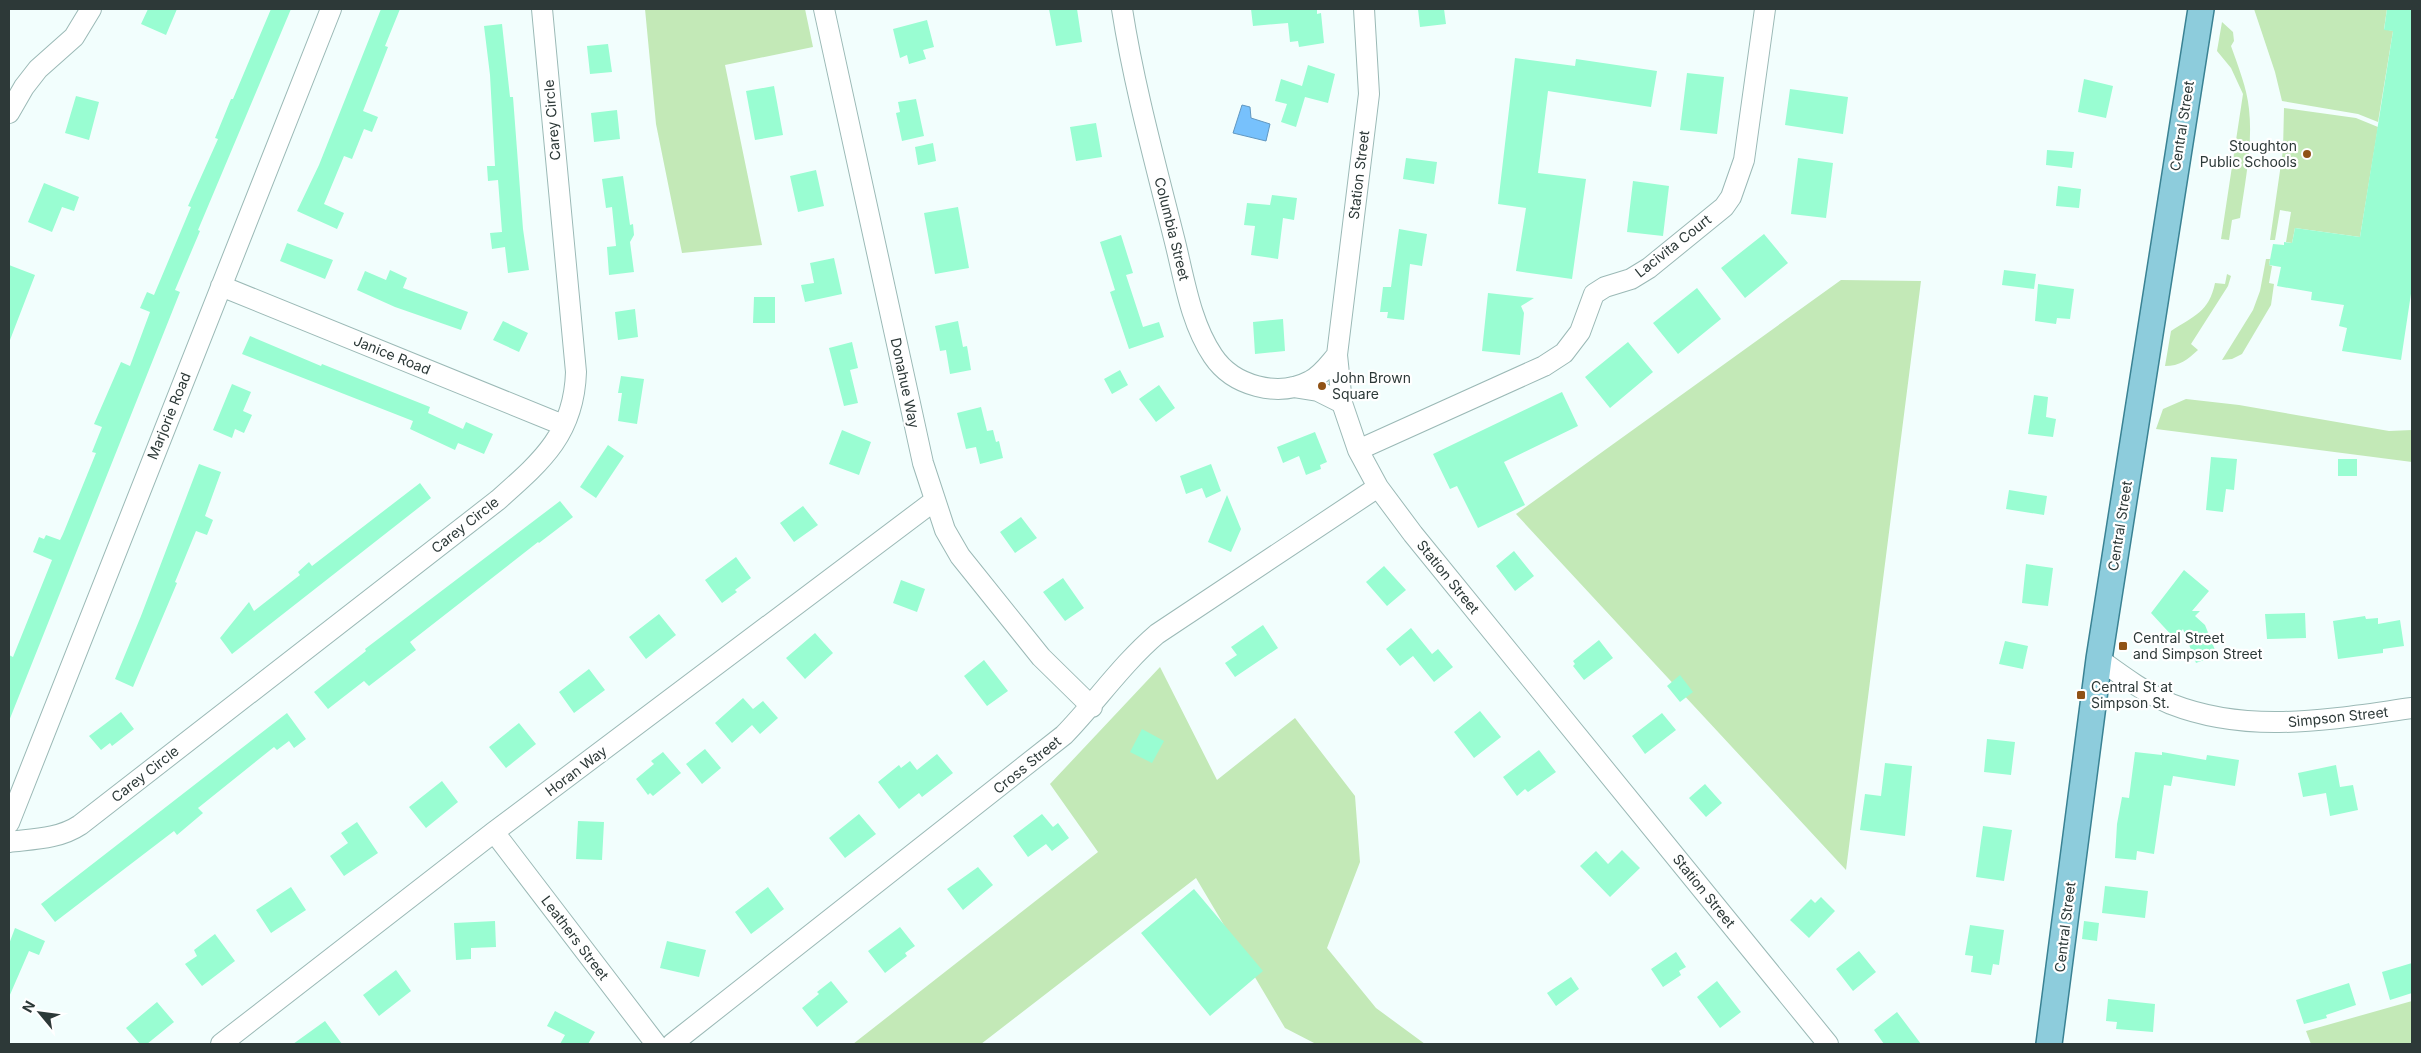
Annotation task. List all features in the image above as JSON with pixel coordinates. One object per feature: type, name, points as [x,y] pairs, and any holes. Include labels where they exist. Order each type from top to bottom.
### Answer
[{"type":"main road","name":"Central Street","points":[[2049,1044],[2099,659],[2201,9]]},
{"type":"street","points":[[9,113],[38,69],[74,37],[91,9]]},
{"type":"street","name":"Marjorie Road","points":[[9,823],[331,9]]},
{"type":"street","name":"Carey Circle","points":[[9,842],[59,836],[80,825],[498,500],[539,464],[554,445],[570,411],[575,390],[576,372],[542,9]]},
{"type":"street","name":"Donahue Way","points":[[824,9],[923,462],[934,501],[945,530],[960,556],[1041,657],[1092,707]]},
{"type":"street","name":"Columbia Street","points":[[1122,9],[1129,54],[1186,286],[1205,342],[1222,368],[1236,379],[1251,385],[1318,391],[1342,403]]},
{"type":"street","name":"Station Street","points":[[1364,9],[1369,94],[1337,355],[1342,403],[1358,450],[1378,487],[1413,534],[1828,1044]]},
{"type":"street","name":"Lacivita Court","points":[[1358,450],[1544,366],[1564,353],[1580,332],[1594,294],[1605,286],[1631,279],[1649,268],[1724,206],[1736,187],[1744,160],[1765,9]]},
{"type":"street","name":"Janice Road","points":[[221,286],[563,425]]},
{"type":"street","name":"Columbia Street","points":[[1293,388],[1319,376],[1337,355]]},
{"type":"street","name":"Cross Street","points":[[672,1044],[1034,760],[1092,707],[1134,654],[1157,634],[1378,487]]},
{"type":"street","name":"Horan Way","points":[[221,1044],[494,832],[934,501]]},
{"type":"street","name":"Simpson Street","points":[[2099,659],[2139,686],[2170,703],[2211,717],[2249,722],[2301,723],[2412,708]]},
{"type":"street","name":"Leathers Street","points":[[494,832],[656,1044]]},
{"type":"green space","points":[[645,9],[805,9],[813,47],[725,65],[762,245],[682,253],[656,124]]},
{"type":"green space","points":[[2254,9],[2387,9],[2384,29],[2393,31],[2378,122],[2358,114],[2282,101],[2275,72]]},
{"type":"green space","points":[[2222,22],[2233,32],[2234,41],[2231,46],[2246,93],[2250,123],[2248,164],[2240,218],[2232,220],[2229,240],[2221,239],[2243,94],[2231,68],[2217,51]]},
{"type":"green space","points":[[2284,108],[2356,118],[2378,127],[2360,237],[2295,228],[2292,243],[2286,242],[2291,212],[2280,210],[2275,240],[2270,240],[2283,150]]},
{"type":"green space","points":[[2266,259],[2270,259],[2269,265],[2272,266],[2269,283],[2274,284],[2271,305],[2242,354],[2232,359],[2222,360],[2253,310],[2260,291]]},
{"type":"green space","points":[[2227,274],[2231,276],[2228,286],[2191,344],[2198,350],[2183,362],[2165,366],[2171,331],[2205,307],[2215,283],[2225,284]]},
{"type":"green space","points":[[1841,280],[1921,281],[1846,870],[1516,514]]},
{"type":"green space","points":[[2186,399],[2239,405],[2389,431],[2412,430],[2412,462],[2156,429],[2163,409]]},
{"type":"green space","points":[[1160,667],[1217,780],[1295,718],[1355,796],[1360,862],[1327,948],[1376,1008],[1425,1044],[1316,1044],[1285,1028],[1196,878],[981,1044],[853,1044],[1098,852],[1050,784]]},
{"type":"green space","points":[[2412,1001],[2412,1044],[2311,1044],[2306,1031]]},
{"type":"water","points":[[1242,105],[1250,107],[1251,118],[1270,124],[1266,141],[1233,133]]},
{"type":"building","points":[[148,9],[177,9],[166,35],[141,24]]},
{"type":"building","points":[[271,9],[291,9],[198,230],[200,231],[175,290],[180,292],[9,721],[9,655],[13,657],[52,560],[33,552],[39,537],[44,539],[46,535],[60,540],[63,534],[96,453],[92,452],[102,427],[94,424],[121,362],[130,366],[150,312],[140,308],[147,292],[154,295],[191,207],[188,206],[218,139],[215,138]]},
{"type":"building","points":[[381,9],[400,9],[385,46],[388,47],[363,111],[378,117],[372,132],[364,129],[352,159],[344,156],[324,204],[344,213],[337,229],[297,211],[319,165]]},
{"type":"building","points":[[1049,9],[1077,9],[1082,42],[1056,46]]},
{"type":"building","points":[[1251,9],[1317,9],[1317,14],[1321,13],[1324,43],[1299,47],[1298,41],[1290,42],[1288,23],[1253,26]]},
{"type":"building","points":[[1418,9],[1444,9],[1446,24],[1420,27]]},
{"type":"building","points":[[2387,9],[2412,9],[2412,287],[2401,360],[2342,351],[2347,328],[2339,326],[2344,305],[2311,300],[2312,292],[2277,286],[2281,267],[2269,265],[2273,244],[2284,245],[2284,242],[2292,243],[2295,228],[2360,237],[2393,31],[2384,30]]},
{"type":"building","points":[[927,20],[934,47],[923,50],[926,59],[909,64],[907,55],[900,58],[893,29]]},
{"type":"building","points":[[502,24],[510,97],[513,97],[523,229],[529,270],[508,273],[505,247],[492,249],[490,233],[502,232],[498,180],[488,181],[487,166],[495,166],[490,75],[484,26]]},
{"type":"building","points":[[608,44],[612,72],[590,74],[587,46]]},
{"type":"building","points":[[1515,58],[1575,66],[1576,59],[1657,71],[1651,107],[1548,91],[1538,173],[1586,179],[1572,279],[1516,271],[1526,208],[1498,204]]},
{"type":"building","points":[[1308,65],[1335,74],[1328,103],[1305,97],[1296,127],[1281,122],[1287,104],[1275,101],[1281,79],[1302,86]]},
{"type":"building","points":[[1687,73],[1724,77],[1717,134],[1680,130]]},
{"type":"building","points":[[2084,79],[2113,86],[2106,118],[2078,112]]},
{"type":"building","points":[[774,86],[783,135],[755,140],[746,91]]},
{"type":"building","points":[[1790,89],[1848,97],[1843,134],[1785,125]]},
{"type":"building","points":[[76,96],[99,102],[89,140],[65,133]]},
{"type":"building","points":[[916,99],[924,136],[902,141],[896,113],[900,112],[898,102]]},
{"type":"building","points":[[617,110],[620,139],[594,142],[591,113]]},
{"type":"building","points":[[1096,123],[1102,157],[1076,161],[1070,127]]},
{"type":"building","points":[[933,143],[936,161],[918,165],[915,147]]},
{"type":"building","points":[[2047,150],[2074,152],[2072,168],[2046,165]]},
{"type":"building","points":[[1406,158],[1437,162],[1434,184],[1403,179]]},
{"type":"building","points":[[1798,158],[1833,163],[1826,218],[1791,214]]},
{"type":"building","points":[[816,170],[824,206],[798,212],[790,176]]},
{"type":"building","points":[[623,176],[630,225],[633,224],[634,235],[630,242],[634,272],[609,275],[607,247],[616,246],[612,207],[606,208],[602,179]]},
{"type":"building","points":[[1633,181],[1669,186],[1663,236],[1627,232]]},
{"type":"building","points":[[44,183],[79,197],[74,211],[62,207],[52,232],[28,222]]},
{"type":"building","points":[[2058,186],[2081,189],[2079,208],[2056,206]]},
{"type":"building","points":[[1272,195],[1297,198],[1294,220],[1283,218],[1278,259],[1251,255],[1255,226],[1244,225],[1247,203],[1270,205]]},
{"type":"building","points":[[958,207],[969,268],[935,274],[924,213]]},
{"type":"building","points":[[1399,229],[1427,234],[1422,266],[1410,264],[1404,320],[1387,318],[1388,312],[1380,312],[1383,287],[1391,287]]},
{"type":"building","points":[[1764,234],[1788,263],[1745,298],[1721,268]]},
{"type":"building","points":[[1121,235],[1133,273],[1126,275],[1143,327],[1159,322],[1164,337],[1129,349],[1110,292],[1115,290],[1100,242]]},
{"type":"building","points":[[287,243],[333,260],[325,279],[280,261]]},
{"type":"building","points":[[834,258],[842,294],[805,302],[801,285],[814,283],[810,263]]},
{"type":"building","points":[[9,265],[35,275],[10,340],[9,339]]},
{"type":"building","points":[[390,270],[407,278],[403,288],[468,312],[461,330],[395,307],[357,290],[365,271],[386,280]]},
{"type":"building","points":[[2004,270],[2036,274],[2034,289],[2002,285]]},
{"type":"building","points":[[2038,284],[2074,289],[2070,319],[2057,318],[2056,324],[2035,321]]},
{"type":"building","points":[[1697,288],[1721,319],[1678,354],[1653,323]]},
{"type":"building","points":[[1488,293],[1534,298],[1521,306],[1524,313],[1520,355],[1482,351]]},
{"type":"building","points":[[754,297],[775,297],[775,323],[753,323]]},
{"type":"building","points":[[635,309],[638,337],[618,340],[615,312]]},
{"type":"building","points":[[1283,319],[1285,351],[1255,354],[1253,322]]},
{"type":"building","points":[[503,321],[528,333],[519,352],[493,340]]},
{"type":"building","points":[[958,321],[963,347],[967,346],[971,370],[950,374],[946,350],[940,351],[935,326]]},
{"type":"building","points":[[250,336],[321,366],[322,364],[430,407],[428,413],[463,429],[466,422],[493,434],[484,454],[458,443],[455,450],[410,429],[413,421],[242,354]]},
{"type":"building","points":[[852,342],[858,368],[850,370],[858,403],[844,406],[829,348]]},
{"type":"building","points":[[1628,342],[1653,372],[1610,408],[1585,377]]},
{"type":"building","points":[[1120,370],[1128,385],[1112,394],[1104,379]]},
{"type":"building","points":[[621,376],[644,379],[637,424],[618,421],[622,393],[618,393]]},
{"type":"building","points":[[232,384],[251,392],[243,411],[252,415],[244,433],[235,429],[232,438],[213,430]]},
{"type":"building","points":[[1159,385],[1175,408],[1156,422],[1139,399]]},
{"type":"building","points":[[1562,392],[1578,426],[1504,462],[1525,505],[1478,528],[1457,486],[1450,489],[1433,454]]},
{"type":"building","points":[[2034,395],[2048,397],[2046,417],[2056,419],[2053,437],[2028,434]]},
{"type":"building","points":[[981,407],[987,431],[993,430],[996,442],[999,441],[1003,458],[980,464],[976,447],[966,449],[957,413]]},
{"type":"building","points":[[842,430],[871,442],[859,475],[829,464]]},
{"type":"building","points":[[1315,432],[1327,462],[1320,465],[1321,469],[1306,475],[1299,456],[1283,463],[1277,447]]},
{"type":"building","points":[[608,445],[624,456],[596,498],[580,487]]},
{"type":"building","points":[[2211,457],[2237,459],[2234,490],[2226,489],[2223,512],[2206,510]]},
{"type":"building","points":[[2338,459],[2357,459],[2357,476],[2338,476]]},
{"type":"building","points":[[199,464],[221,472],[205,516],[213,520],[207,535],[196,531],[175,582],[177,583],[133,687],[115,679]]},
{"type":"building","points":[[1211,464],[1221,491],[1206,498],[1202,488],[1186,494],[1180,476]]},
{"type":"building","points":[[420,483],[431,498],[232,654],[220,638],[249,602],[254,611],[300,575],[298,572],[309,562],[312,566]]},
{"type":"building","points":[[2009,490],[2047,496],[2044,515],[2006,509]]},
{"type":"building","points":[[1227,495],[1241,529],[1231,552],[1208,542]]},
{"type":"building","points":[[560,501],[573,517],[410,642],[416,650],[369,686],[364,681],[328,709],[314,692],[366,651],[365,649]]},
{"type":"building","points":[[803,506],[818,525],[794,542],[780,523]]},
{"type":"building","points":[[1021,517],[1037,538],[1015,553],[1000,532]]},
{"type":"building","points":[[1514,551],[1534,576],[1515,591],[1496,566]]},
{"type":"building","points":[[736,557],[751,578],[722,603],[705,580]]},
{"type":"building","points":[[2026,564],[2053,568],[2048,606],[2022,603]]},
{"type":"building","points":[[1384,566],[1406,590],[1387,606],[1366,582]]},
{"type":"building","points":[[2184,570],[2209,591],[2192,611],[2200,611],[2195,616],[2205,625],[2217,655],[2196,663],[2183,629],[2175,639],[2151,613]]},
{"type":"building","points":[[1063,578],[1084,608],[1065,621],[1043,592]]},
{"type":"building","points":[[901,580],[925,589],[917,612],[893,603]]},
{"type":"building","points":[[2305,613],[2306,638],[2267,639],[2265,614]]},
{"type":"building","points":[[659,614],[676,635],[646,659],[629,637]]},
{"type":"building","points":[[2365,616],[2366,619],[2378,618],[2378,624],[2400,620],[2404,646],[2383,649],[2383,653],[2338,659],[2333,621]]},
{"type":"building","points":[[1263,625],[1278,648],[1235,677],[1225,663],[1237,655],[1231,647]]},
{"type":"building","points":[[1411,628],[1432,654],[1438,649],[1453,667],[1434,682],[1413,656],[1400,666],[1386,649]]},
{"type":"building","points":[[815,633],[833,653],[805,679],[786,658]]},
{"type":"building","points":[[1599,640],[1613,658],[1584,680],[1573,666],[1575,664],[1573,661]]},
{"type":"building","points":[[2005,641],[2028,646],[2023,669],[1999,664]]},
{"type":"building","points":[[984,660],[1008,691],[987,706],[964,676]]},
{"type":"building","points":[[589,669],[605,690],[574,713],[559,692]]},
{"type":"building","points":[[1680,675],[1693,692],[1680,702],[1667,686]]},
{"type":"building","points":[[743,698],[753,709],[763,701],[778,718],[760,734],[752,725],[732,743],[715,723]]},
{"type":"building","points":[[1480,711],[1501,737],[1474,758],[1454,732]]},
{"type":"building","points":[[121,712],[134,729],[112,746],[110,743],[101,750],[89,736]]},
{"type":"building","points":[[287,713],[306,739],[294,748],[289,741],[277,750],[274,747],[198,808],[203,813],[177,835],[174,831],[55,922],[41,904]]},
{"type":"building","points":[[1662,713],[1676,730],[1645,754],[1632,736]]},
{"type":"building","points":[[519,723],[536,744],[506,768],[489,747]]},
{"type":"building","points":[[1142,729],[1164,741],[1152,763],[1130,752]]},
{"type":"building","points":[[1987,739],[2015,742],[2011,775],[1984,772]]},
{"type":"building","points":[[705,749],[721,768],[702,784],[686,764]]},
{"type":"building","points":[[1539,750],[1556,772],[1528,792],[1525,789],[1517,796],[1503,777]]},
{"type":"building","points":[[663,752],[681,773],[653,796],[650,793],[648,795],[636,779],[654,764],[651,761]]},
{"type":"building","points":[[2135,752],[2162,755],[2162,752],[2206,760],[2207,755],[2239,760],[2235,786],[2173,776],[2171,786],[2164,785],[2154,854],[2137,851],[2136,860],[2115,858],[2117,824],[2122,797],[2129,798]]},
{"type":"building","points":[[937,754],[953,773],[922,797],[919,793],[899,809],[878,782],[899,765],[901,768],[910,761],[917,770]]},
{"type":"building","points":[[1885,763],[1912,766],[1905,836],[1860,830],[1865,794],[1881,796]]},
{"type":"building","points":[[2336,765],[2340,787],[2353,785],[2358,810],[2330,816],[2326,793],[2303,797],[2298,773]]},
{"type":"building","points":[[442,781],[458,802],[426,828],[409,807]]},
{"type":"building","points":[[1705,784],[1722,803],[1706,817],[1689,798]]},
{"type":"building","points":[[859,814],[876,834],[845,858],[829,838]]},
{"type":"building","points":[[1042,814],[1053,827],[1058,823],[1069,838],[1052,851],[1046,844],[1028,857],[1013,836]]},
{"type":"building","points":[[578,821],[604,822],[602,860],[576,859]]},
{"type":"building","points":[[357,822],[378,853],[344,876],[330,856],[348,843],[341,833]]},
{"type":"building","points":[[1983,826],[2012,830],[2004,881],[1976,877]]},
{"type":"building","points":[[1622,850],[1640,868],[1610,897],[1580,866],[1596,851],[1608,864]]},
{"type":"building","points":[[978,867],[993,885],[963,910],[947,889]]},
{"type":"building","points":[[2105,886],[2148,891],[2145,918],[2102,913]]},
{"type":"building","points":[[291,887],[306,910],[271,933],[256,910]]},
{"type":"building","points":[[768,887],[784,909],[751,934],[735,912]]},
{"type":"building","points":[[1194,889],[1263,971],[1210,1016],[1141,933]]},
{"type":"building","points":[[1821,897],[1835,911],[1809,938],[1790,920],[1811,899],[1815,903]]},
{"type":"building","points":[[495,921],[496,947],[471,948],[471,959],[456,960],[454,923]]},
{"type":"building","points":[[2084,921],[2099,923],[2097,941],[2082,939]]},
{"type":"building","points":[[1970,925],[2004,930],[1999,965],[1993,964],[1991,975],[1971,972],[1973,956],[1965,955]]},
{"type":"building","points":[[900,927],[915,946],[905,953],[907,956],[885,973],[868,951]]},
{"type":"building","points":[[15,928],[45,941],[39,955],[29,951],[9,997],[9,944]]},
{"type":"building","points":[[215,934],[235,961],[202,986],[185,964],[197,956],[194,950]]},
{"type":"building","points":[[667,941],[706,950],[699,977],[660,968]]},
{"type":"building","points":[[1859,951],[1876,972],[1853,991],[1836,969]]},
{"type":"building","points":[[1676,952],[1686,967],[1679,971],[1681,975],[1663,987],[1651,969]]},
{"type":"building","points":[[2412,963],[2412,993],[2390,1000],[2382,972]]},
{"type":"building","points":[[396,970],[411,991],[379,1016],[363,995]]},
{"type":"building","points":[[1571,977],[1579,989],[1556,1006],[1547,993]]},
{"type":"building","points":[[831,981],[848,1002],[817,1027],[802,1008]]},
{"type":"building","points":[[1717,981],[1741,1012],[1720,1028],[1697,997]]},
{"type":"building","points":[[2349,983],[2356,1005],[2326,1015],[2327,1018],[2304,1024],[2296,1000]]},
{"type":"building","points":[[2108,999],[2155,1004],[2153,1032],[2116,1029],[2117,1022],[2106,1021]]},
{"type":"building","points":[[157,1002],[174,1022],[147,1044],[140,1044],[126,1028]]},
{"type":"building","points":[[555,1011],[595,1032],[588,1044],[560,1044],[565,1035],[547,1026]]},
{"type":"building","points":[[1897,1012],[1921,1044],[1884,1044],[1874,1030]]},
{"type":"building","points":[[325,1021],[342,1044],[293,1044]]},
{"type":"place","name":"Stoughton Public Schools","points":[[2307,154]]},
{"type":"place","name":"John Brown Square","points":[[1322,386]]},
{"type":"place","name":"Central Street and Simpson Street","points":[[2123,646]]},
{"type":"place","name":"Central St at Simpson St.","points":[[2081,695]]}]
